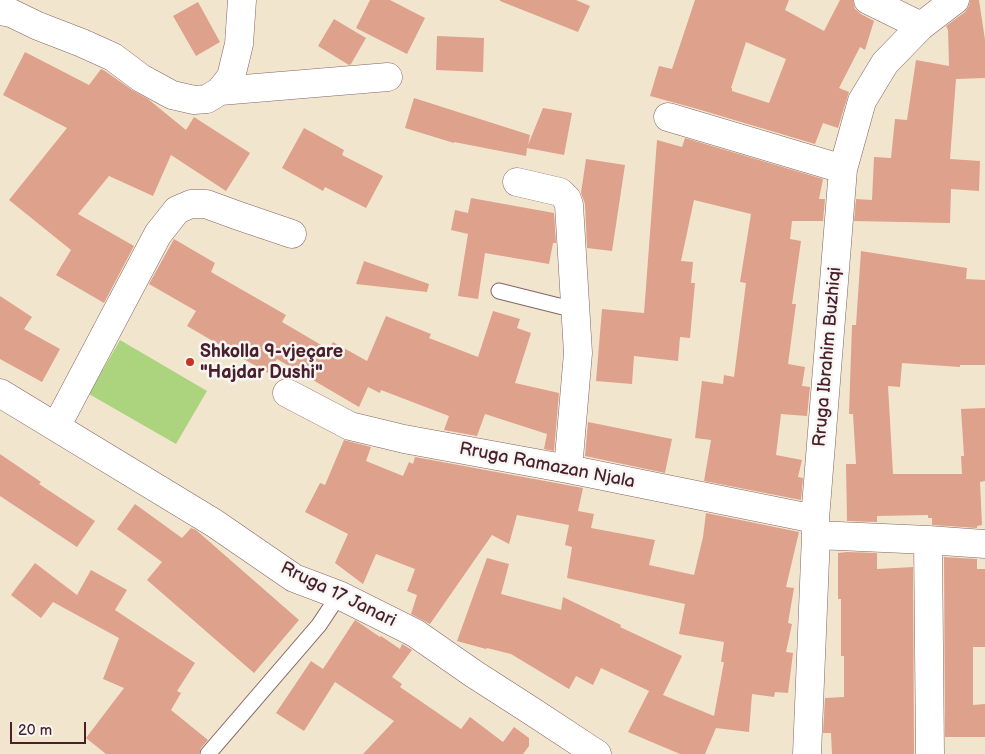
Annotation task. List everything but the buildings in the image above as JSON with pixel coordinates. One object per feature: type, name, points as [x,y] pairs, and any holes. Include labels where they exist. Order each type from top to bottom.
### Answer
[{"type":"street","points":[[0,11],[11,13],[38,26],[82,42],[113,57],[141,78],[172,94],[194,100],[208,99],[220,91],[230,77],[239,44],[242,0]]},
{"type":"street","points":[[868,0],[921,26]]},
{"type":"street","name":"Rruga Ibrahim Buzhiqi","points":[[806,754],[815,527],[843,169],[862,101],[885,63],[921,26],[955,0]]},
{"type":"street","points":[[220,91],[388,78]]},
{"type":"street","points":[[668,117],[843,169]]},
{"type":"street","points":[[517,182],[560,192],[567,199],[569,205],[578,353],[568,468]]},
{"type":"street","points":[[56,427],[158,234],[177,210],[190,204],[206,204],[292,234]]},
{"type":"street","name":"Rruga Ramazan Njala","points":[[286,392],[350,426],[404,439],[568,468],[815,527],[928,540],[985,544]]},
{"type":"street","name":"Rruga 17 Janari","points":[[0,393],[214,523],[294,578],[339,595],[415,633],[597,754]]},
{"type":"street","points":[[928,540],[930,754]]},
{"type":"lane","points":[[498,291],[575,310]]},
{"type":"lane","points":[[208,754],[318,625],[339,595]]},
{"type":"green space","points":[[120,340],[207,391],[176,444],[89,394]]},
{"type":"place","name":"Shkolla 9-vjeçare \"Hajdar Dushi\"","points":[[190,362]]}]
